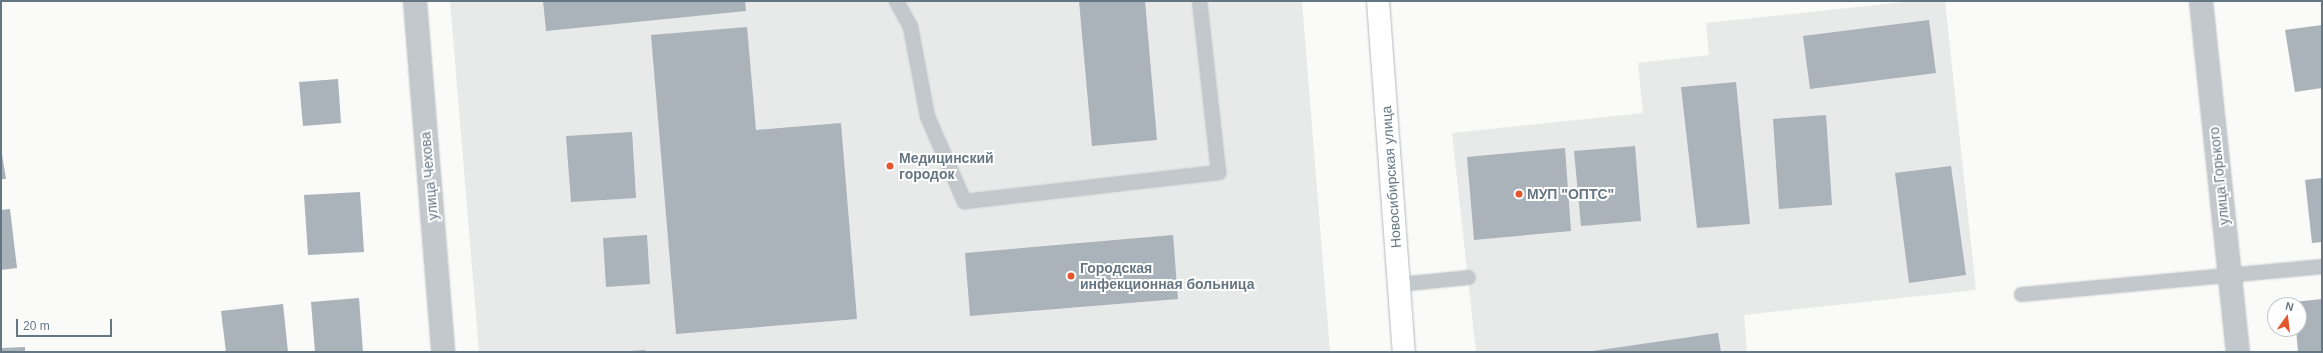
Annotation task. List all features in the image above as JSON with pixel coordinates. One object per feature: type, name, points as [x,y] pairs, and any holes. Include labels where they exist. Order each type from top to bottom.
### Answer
[{"type":"main road","name":"Новосибирская улица","points":[[1378,1],[1404,352]]},
{"type":"street","name":"улица Чехова","points":[[415,1],[443,352]]},
{"type":"street","name":"улица Горького","points":[[2201,1],[2238,352]]},
{"type":"lane","points":[[896,1],[910,26],[927,116],[964,200],[1218,172],[1199,1]]},
{"type":"lane","points":[[2021,294],[2229,273],[2322,266]]},
{"type":"lane","points":[[1399,284],[1468,277]]},
{"type":"shaded area","name":"Медицинский городок","points":[[450,1],[1302,1],[1330,352],[479,352]]},
{"type":"shaded area","points":[[1914,1],[1945,1],[1976,290],[1744,315],[1747,352],[1476,352],[1452,133],[1643,113],[1638,63],[1709,55],[1706,23]]},
{"type":"building","points":[[543,1],[745,1],[746,11],[546,31]]},
{"type":"building","points":[[1079,1],[1145,1],[1157,140],[1092,146]]},
{"type":"building","points":[[1929,20],[1936,73],[1810,89],[1803,36]]},
{"type":"building","points":[[2322,25],[2322,88],[2295,92],[2285,30]]},
{"type":"building","points":[[747,27],[756,130],[841,123],[857,319],[676,334],[651,35]]},
{"type":"building","points":[[338,79],[341,123],[303,126],[299,82]]},
{"type":"building","points":[[1736,82],[1750,224],[1697,228],[1681,87]]},
{"type":"building","points":[[1826,115],[1832,205],[1779,209],[1773,119]]},
{"type":"building","points":[[632,132],[636,198],[571,202],[566,136]]},
{"type":"building","points":[[1635,146],[1641,221],[1581,226],[1574,151]]},
{"type":"building","points":[[1,148],[6,179],[1,179]]},
{"type":"building","name":"МУП \"ОПТС\"","points":[[1565,148],[1571,231],[1474,240],[1467,157]]},
{"type":"building","points":[[1951,166],[1966,275],[1909,283],[1895,173]]},
{"type":"building","points":[[2322,178],[2322,242],[2312,243],[2305,180]]},
{"type":"building","points":[[360,192],[364,252],[308,255],[304,195]]},
{"type":"building","points":[[10,209],[17,268],[1,270],[1,210]]},
{"type":"building","points":[[647,235],[650,284],[606,287],[603,238]]},
{"type":"building","name":"Городская инфекционная больница","points":[[1173,235],[1178,299],[970,316],[965,253]]},
{"type":"building","points":[[359,298],[363,352],[315,352],[311,302]]},
{"type":"building","points":[[2322,299],[2322,352],[2298,352],[2297,337],[2307,337],[2307,301]]},
{"type":"building","points":[[283,304],[288,352],[226,352],[221,311]]},
{"type":"building","points":[[1718,333],[1721,352],[1593,352],[1593,351]]},
{"type":"building","points":[[25,347],[25,352],[1,352],[1,348]]},
{"type":"building","points":[[645,350],[645,352],[631,352],[631,351]]},
{"type":"place","name":"Медицинский городок","points":[[890,166]]},
{"type":"place","name":"МУП \"ОПТС\"","points":[[1519,194]]},
{"type":"place","name":"Городская инфекционная больница","points":[[1071,276]]}]
